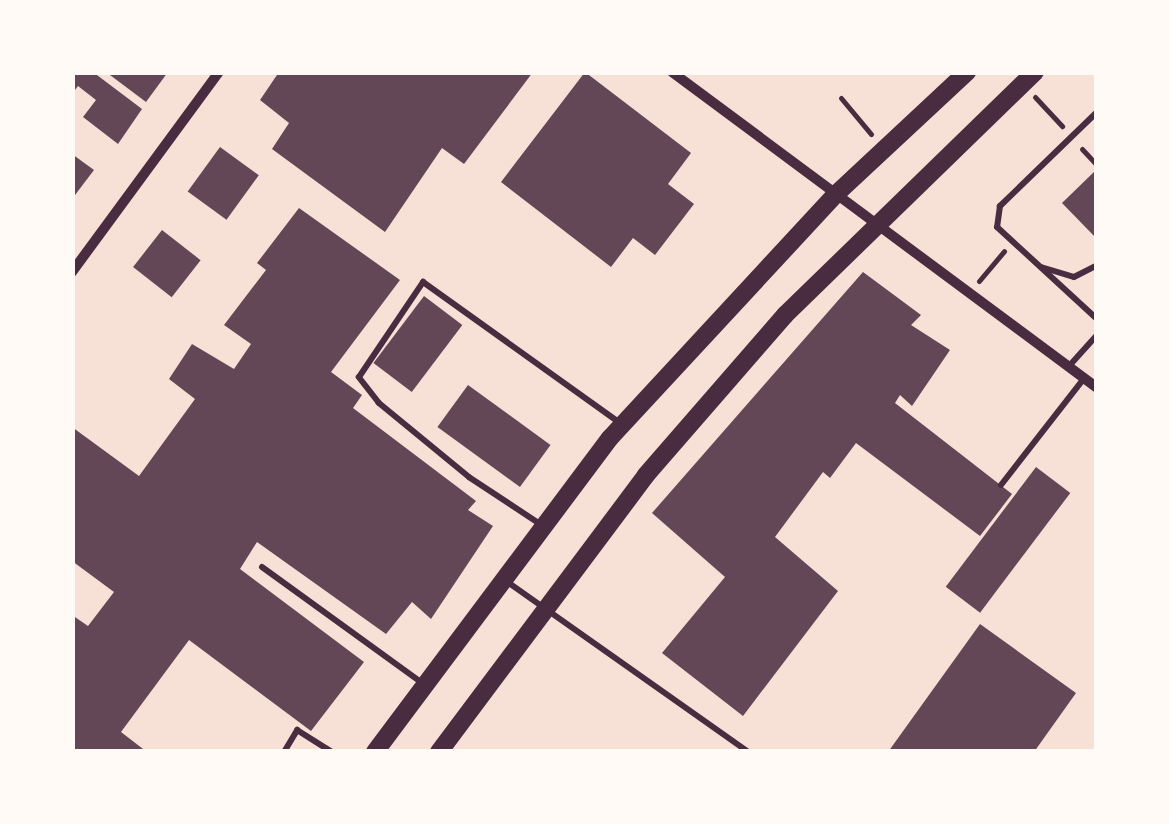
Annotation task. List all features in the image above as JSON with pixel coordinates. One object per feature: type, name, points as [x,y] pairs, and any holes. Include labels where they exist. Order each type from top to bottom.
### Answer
[{"type":"main road","points":[[375,752],[622,424],[834,196],[967,72]]},
{"type":"main road","points":[[438,752],[646,475],[876,221],[1035,72]]},
{"type":"street","points":[[72,272],[220,72]]},
{"type":"street","points":[[672,72],[834,196],[971,289],[1096,387]]},
{"type":"lane","points":[[1096,113],[1000,206],[997,227],[1096,318]]},
{"type":"lane","points":[[1040,267],[1074,277],[1096,266]]},
{"type":"lane","points":[[544,526],[469,477],[379,403],[359,377],[422,282],[622,424]]},
{"type":"lane","points":[[1070,365],[1096,336]]},
{"type":"lane","points":[[1002,485],[1085,377]]},
{"type":"lane","points":[[262,567],[426,685]]},
{"type":"lane","points":[[505,580],[748,752]]},
{"type":"lane","points":[[284,752],[297,730],[332,752]]},
{"type":"path","points":[[841,98],[885,150]]},
{"type":"path","points":[[971,289],[1012,241]]},
{"type":"building","points":[[72,72],[93,72],[142,109],[118,144],[83,117],[96,100],[78,86],[72,94]]},
{"type":"building","points":[[106,72],[168,72],[146,102]]},
{"type":"building","points":[[279,72],[533,72],[464,164],[442,148],[385,232],[272,149],[289,123],[260,100]]},
{"type":"building","points":[[585,72],[691,153],[668,184],[694,204],[655,255],[633,238],[611,267],[501,182]]},
{"type":"building","points":[[220,147],[259,175],[227,220],[188,191]]},
{"type":"building","points":[[72,154],[94,170],[72,199]]},
{"type":"building","points":[[1096,170],[1096,238],[1062,203]]},
{"type":"building","points":[[299,208],[400,280],[331,372],[362,395],[353,408],[476,501],[468,510],[493,526],[431,619],[412,602],[386,634],[257,542],[240,569],[364,662],[311,731],[189,640],[121,732],[147,752],[72,752],[72,615],[88,626],[114,592],[72,561],[72,427],[139,476],[195,399],[169,379],[192,344],[234,369],[251,344],[224,325],[266,270],[257,263]]},
{"type":"building","points":[[162,230],[201,260],[172,297],[133,267]]},
{"type":"building","points":[[863,272],[921,315],[911,325],[950,350],[912,406],[900,395],[895,403],[1012,494],[980,536],[856,443],[830,478],[823,472],[775,537],[838,591],[743,716],[662,653],[725,577],[652,513]]},
{"type":"building","points":[[424,296],[462,325],[412,392],[373,363]]},
{"type":"building","points":[[468,385],[551,445],[520,487],[437,427]]},
{"type":"building","points":[[1036,467],[1070,493],[980,613],[946,587]]},
{"type":"building","points":[[980,624],[1076,693],[1034,752],[888,752]]}]
